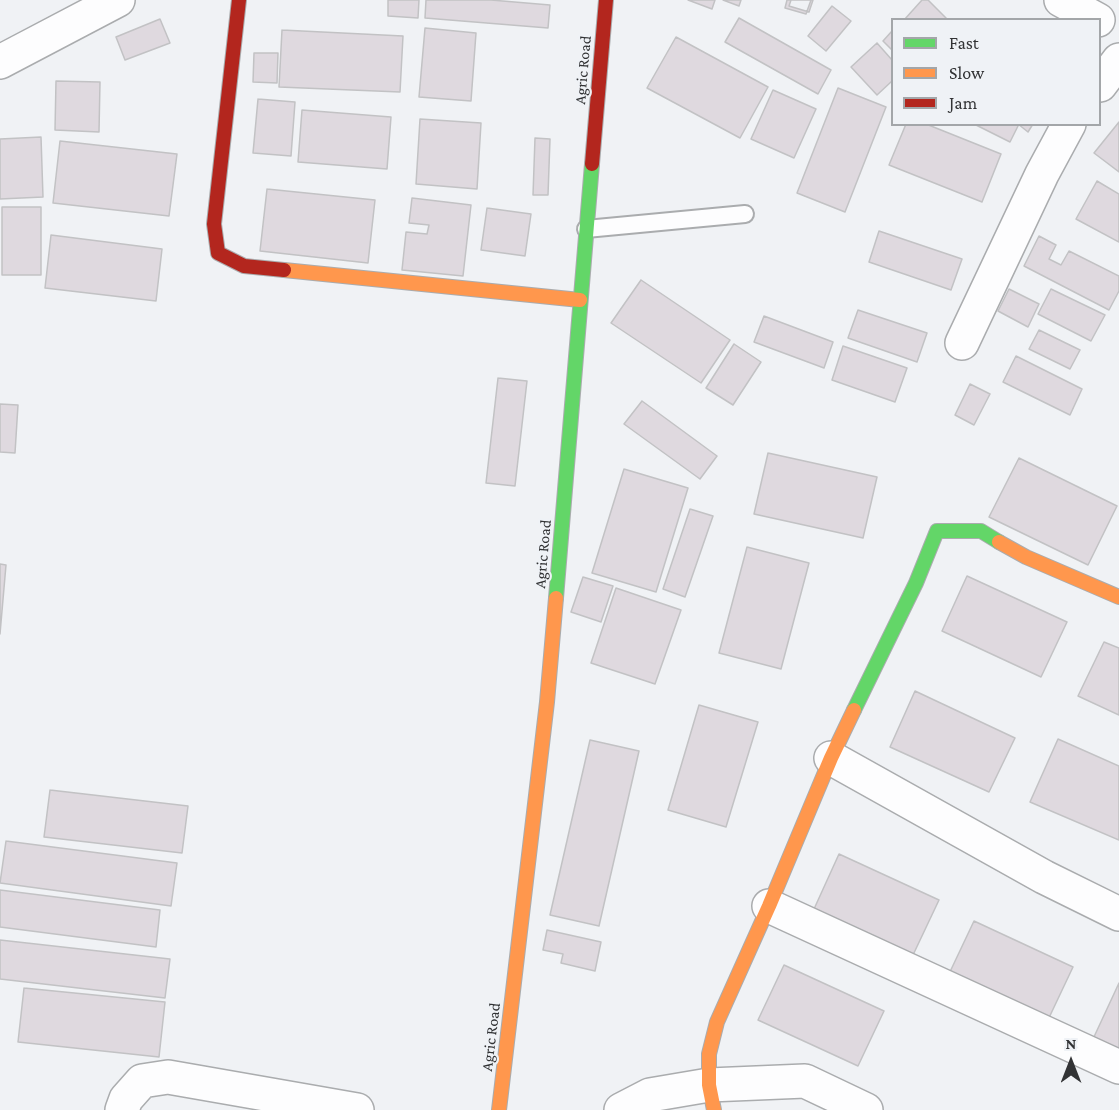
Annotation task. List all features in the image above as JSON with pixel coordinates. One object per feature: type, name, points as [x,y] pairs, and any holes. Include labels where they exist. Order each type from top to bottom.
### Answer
[{"type":"street","points":[[0,62],[118,0]]},
{"type":"street","points":[[239,0],[214,224],[218,253],[244,266],[580,300]]},
{"type":"street","name":"Agric Road","points":[[500,1110],[548,702],[606,0]]},
{"type":"street","points":[[1061,0],[1095,18]]},
{"type":"street","points":[[1101,21],[1119,30]]},
{"type":"street","points":[[1101,84],[1119,60]]},
{"type":"street","points":[[962,343],[1042,174],[1068,126]]},
{"type":"street","points":[[711,1097],[709,1054],[717,1022],[831,758],[916,583],[937,531],[981,531],[1026,557],[1119,597]]},
{"type":"street","points":[[831,758],[1044,877],[1119,914]]},
{"type":"street","points":[[769,906],[1119,1067]]},
{"type":"street","points":[[122,1110],[126,1099],[142,1081],[168,1077],[357,1110]]},
{"type":"street","points":[[621,1110],[650,1095],[711,1097],[805,1081],[866,1110]]},
{"type":"lane","points":[[586,229],[745,214]]},
{"type":"building","points":[[388,0],[419,0],[418,18],[388,16]]},
{"type":"building","points":[[426,0],[491,0],[550,5],[548,28],[425,18]]},
{"type":"building","points":[[688,0],[715,0],[712,9]]},
{"type":"building","points":[[723,0],[741,0],[739,6]]},
{"type":"building","points":[[787,0],[811,0],[806,14],[785,8]]},
{"type":"building","points":[[791,0],[813,0],[809,12],[789,6]]},
{"type":"building","points":[[922,0],[928,0],[946,18],[906,18]]},
{"type":"building","points":[[832,6],[851,21],[826,51],[808,36]]},
{"type":"building","points":[[739,18],[831,70],[818,94],[725,42]]},
{"type":"building","points":[[160,19],[170,43],[125,60],[116,37]]},
{"type":"building","points":[[425,28],[476,33],[471,101],[419,97]]},
{"type":"building","points":[[282,30],[403,36],[400,92],[279,87]]},
{"type":"building","points":[[891,32],[891,49],[883,41]]},
{"type":"building","points":[[676,37],[768,87],[740,138],[647,88]]},
{"type":"building","points":[[877,43],[891,59],[891,82],[877,95],[851,67]]},
{"type":"building","points":[[254,53],[278,53],[277,83],[253,82]]},
{"type":"building","points":[[56,81],[100,82],[99,132],[55,130]]},
{"type":"building","points":[[838,88],[886,107],[845,212],[797,193]]},
{"type":"building","points":[[773,90],[816,109],[794,158],[751,139]]},
{"type":"building","points":[[258,99],[295,102],[291,156],[253,153]]},
{"type":"building","points":[[302,110],[391,117],[387,169],[298,162]]},
{"type":"building","points":[[420,119],[481,123],[477,189],[416,184]]},
{"type":"building","points":[[1119,122],[1119,172],[1094,153]]},
{"type":"building","points":[[905,126],[931,126],[1001,154],[982,202],[889,165]]},
{"type":"building","points":[[978,126],[1018,126],[1010,142]]},
{"type":"building","points":[[1020,126],[1032,126],[1028,132]]},
{"type":"building","points":[[41,137],[43,197],[0,199],[0,139]]},
{"type":"building","points":[[535,138],[550,139],[548,195],[533,195]]},
{"type":"building","points":[[60,141],[177,154],[169,216],[53,203]]},
{"type":"building","points":[[1097,181],[1119,194],[1119,242],[1076,219]]},
{"type":"building","points":[[267,189],[375,200],[368,263],[260,251]]},
{"type":"building","points":[[412,198],[471,205],[463,276],[402,270],[406,232],[427,234],[429,225],[409,223]]},
{"type":"building","points":[[2,207],[41,207],[41,275],[2,275]]},
{"type":"building","points":[[487,208],[531,214],[525,256],[481,250]]},
{"type":"building","points":[[879,231],[962,259],[951,290],[869,262]]},
{"type":"building","points":[[51,235],[162,249],[156,301],[45,288]]},
{"type":"building","points":[[1039,236],[1056,245],[1049,259],[1061,265],[1069,251],[1119,276],[1119,291],[1109,310],[1024,266]]},
{"type":"building","points":[[641,280],[730,340],[701,383],[611,323]]},
{"type":"building","points":[[1009,289],[1039,304],[1028,327],[998,311]]},
{"type":"building","points":[[1051,289],[1105,315],[1091,341],[1038,314]]},
{"type":"building","points":[[858,310],[927,333],[917,362],[848,338]]},
{"type":"building","points":[[764,316],[833,342],[824,368],[754,342]]},
{"type":"building","points":[[1039,330],[1080,350],[1070,369],[1029,349]]},
{"type":"building","points":[[734,344],[761,362],[733,405],[706,388]]},
{"type":"building","points":[[843,346],[907,368],[895,402],[832,380]]},
{"type":"building","points":[[1016,356],[1082,389],[1070,415],[1003,382]]},
{"type":"building","points":[[498,378],[527,381],[515,486],[486,483]]},
{"type":"building","points":[[970,384],[990,394],[974,425],[955,415]]},
{"type":"building","points":[[642,401],[717,456],[700,479],[624,424]]},
{"type":"building","points":[[0,404],[18,405],[15,453],[0,452]]},
{"type":"building","points":[[768,453],[877,477],[863,538],[754,514]]},
{"type":"building","points":[[1019,458],[1117,506],[1088,565],[989,517]]},
{"type":"building","points":[[624,469],[688,488],[656,592],[592,573]]},
{"type":"building","points":[[690,509],[713,516],[685,597],[663,589]]},
{"type":"building","points":[[747,547],[809,563],[781,669],[719,653]]},
{"type":"building","points":[[0,564],[6,565],[0,634]]},
{"type":"building","points":[[967,576],[1067,622],[1041,677],[942,631]]},
{"type":"building","points":[[583,577],[613,586],[601,622],[571,612]]},
{"type":"building","points":[[616,588],[681,610],[655,684],[591,663]]},
{"type":"building","points":[[1104,642],[1119,648],[1119,715],[1078,696]]},
{"type":"building","points":[[915,691],[1015,738],[989,792],[890,747]]},
{"type":"building","points":[[699,705],[758,722],[726,827],[668,810]]},
{"type":"building","points":[[1058,739],[1119,766],[1119,840],[1030,802]]},
{"type":"building","points":[[590,740],[639,751],[599,926],[550,915]]},
{"type":"building","points":[[50,790],[188,806],[182,853],[44,837]]},
{"type":"building","points":[[6,841],[177,863],[171,906],[0,883]]},
{"type":"building","points":[[839,854],[939,900],[913,955],[814,909]]},
{"type":"building","points":[[0,890],[160,910],[156,947],[0,927]]},
{"type":"building","points":[[974,921],[1073,967],[1047,1022],[948,976]]},
{"type":"building","points":[[547,930],[601,942],[595,971],[561,963],[563,954],[543,950]]},
{"type":"building","points":[[0,940],[170,959],[165,998],[0,979]]},
{"type":"building","points":[[784,965],[884,1011],[858,1066],[758,1020]]},
{"type":"building","points":[[1119,983],[1119,1051],[1093,1039]]},
{"type":"building","points":[[24,988],[165,1002],[159,1057],[18,1042]]},
{"type":"traffic: fast","points":[[556,598],[592,164]]},
{"type":"traffic: fast","points":[[854,710],[916,583],[937,531],[981,531],[999,542]]},
{"type":"traffic: slow","points":[[284,270],[580,300]]},
{"type":"traffic: slow","points":[[999,542],[1026,557],[1119,597]]},
{"type":"traffic: slow","points":[[499,1110],[547,702],[556,598]]},
{"type":"traffic: slow","points":[[714,1110],[709,1085],[709,1054],[717,1022],[854,710]]},
{"type":"traffic: jam","points":[[239,0],[214,224],[218,253],[244,266],[284,270]]},
{"type":"traffic: jam","points":[[592,164],[606,0]]}]
